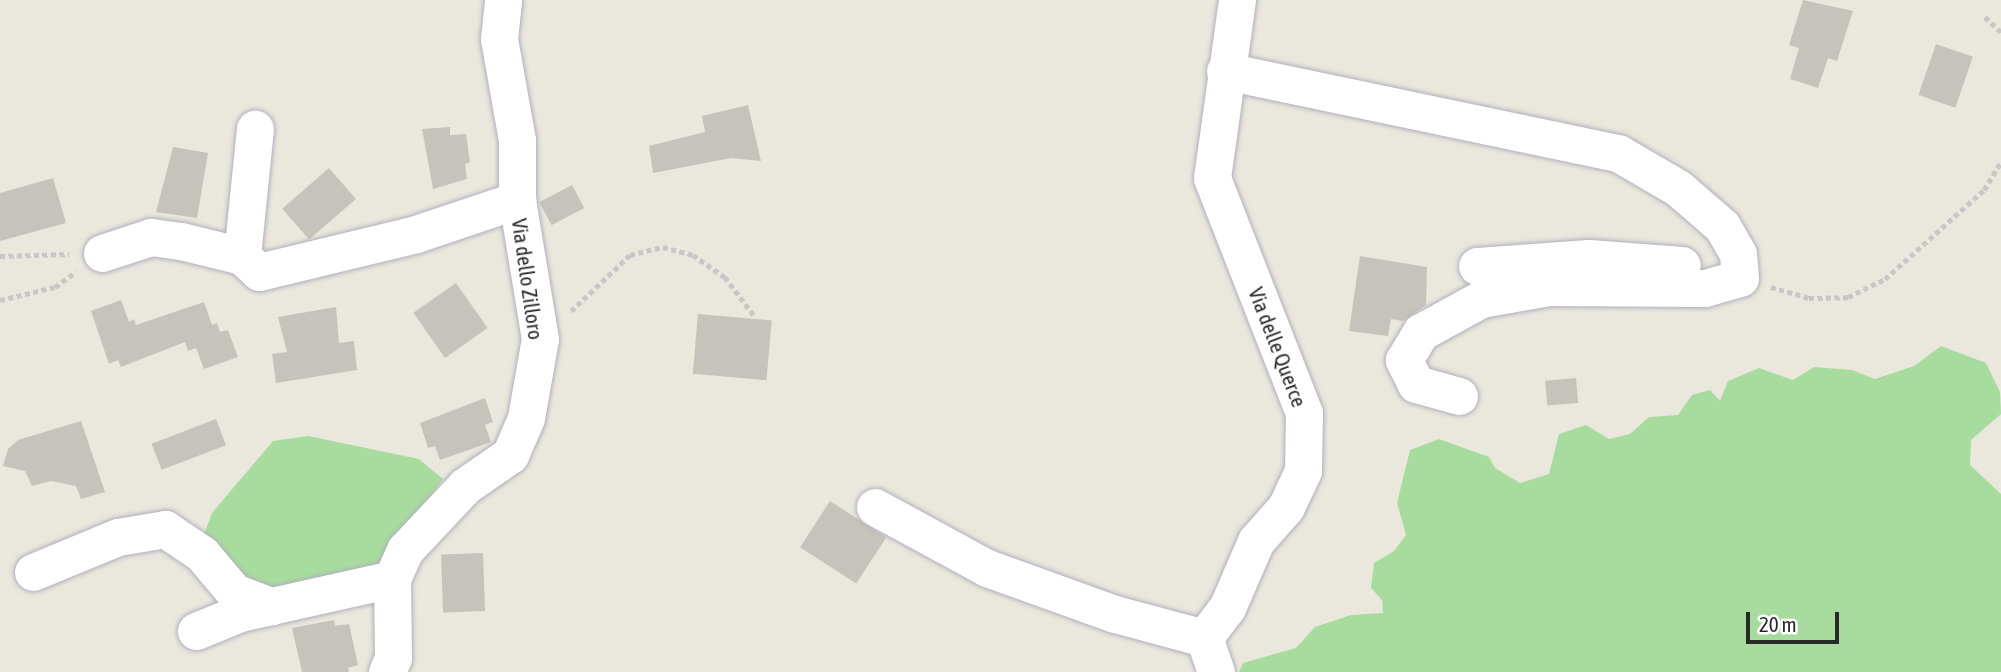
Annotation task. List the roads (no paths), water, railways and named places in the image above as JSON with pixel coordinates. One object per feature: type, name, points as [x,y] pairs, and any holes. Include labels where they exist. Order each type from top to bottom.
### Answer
[{"type":"street","name":"Via dello Zilloro","points":[[387,672],[393,658],[392,579],[405,550],[465,486],[510,455],[526,418],[540,339],[517,200],[517,140],[499,39],[503,0]]},
{"type":"street","name":"Via delle Querce","points":[[1203,638],[1227,608],[1256,541],[1286,507],[1303,471],[1304,413],[1212,178],[1224,71],[1237,0]]},
{"type":"street","points":[[1224,71],[1618,153],[1678,188],[1722,226],[1738,254],[1740,278]]},
{"type":"street","points":[[242,256],[255,129]]},
{"type":"street","points":[[102,253],[151,237],[242,256],[259,272],[292,267],[416,234],[517,200]]},
{"type":"street","points":[[1477,266],[1590,258],[1681,265],[1740,278]]},
{"type":"street","points":[[1459,396],[1416,384],[1404,360],[1421,332],[1481,299],[1549,287],[1706,288],[1740,278]]},
{"type":"street","points":[[875,507],[987,568],[1115,614],[1203,638],[1216,672]]},
{"type":"street","points":[[33,572],[118,537],[165,529],[202,554],[234,592],[271,606]]},
{"type":"street","points":[[196,631],[271,606],[392,579]]}]
